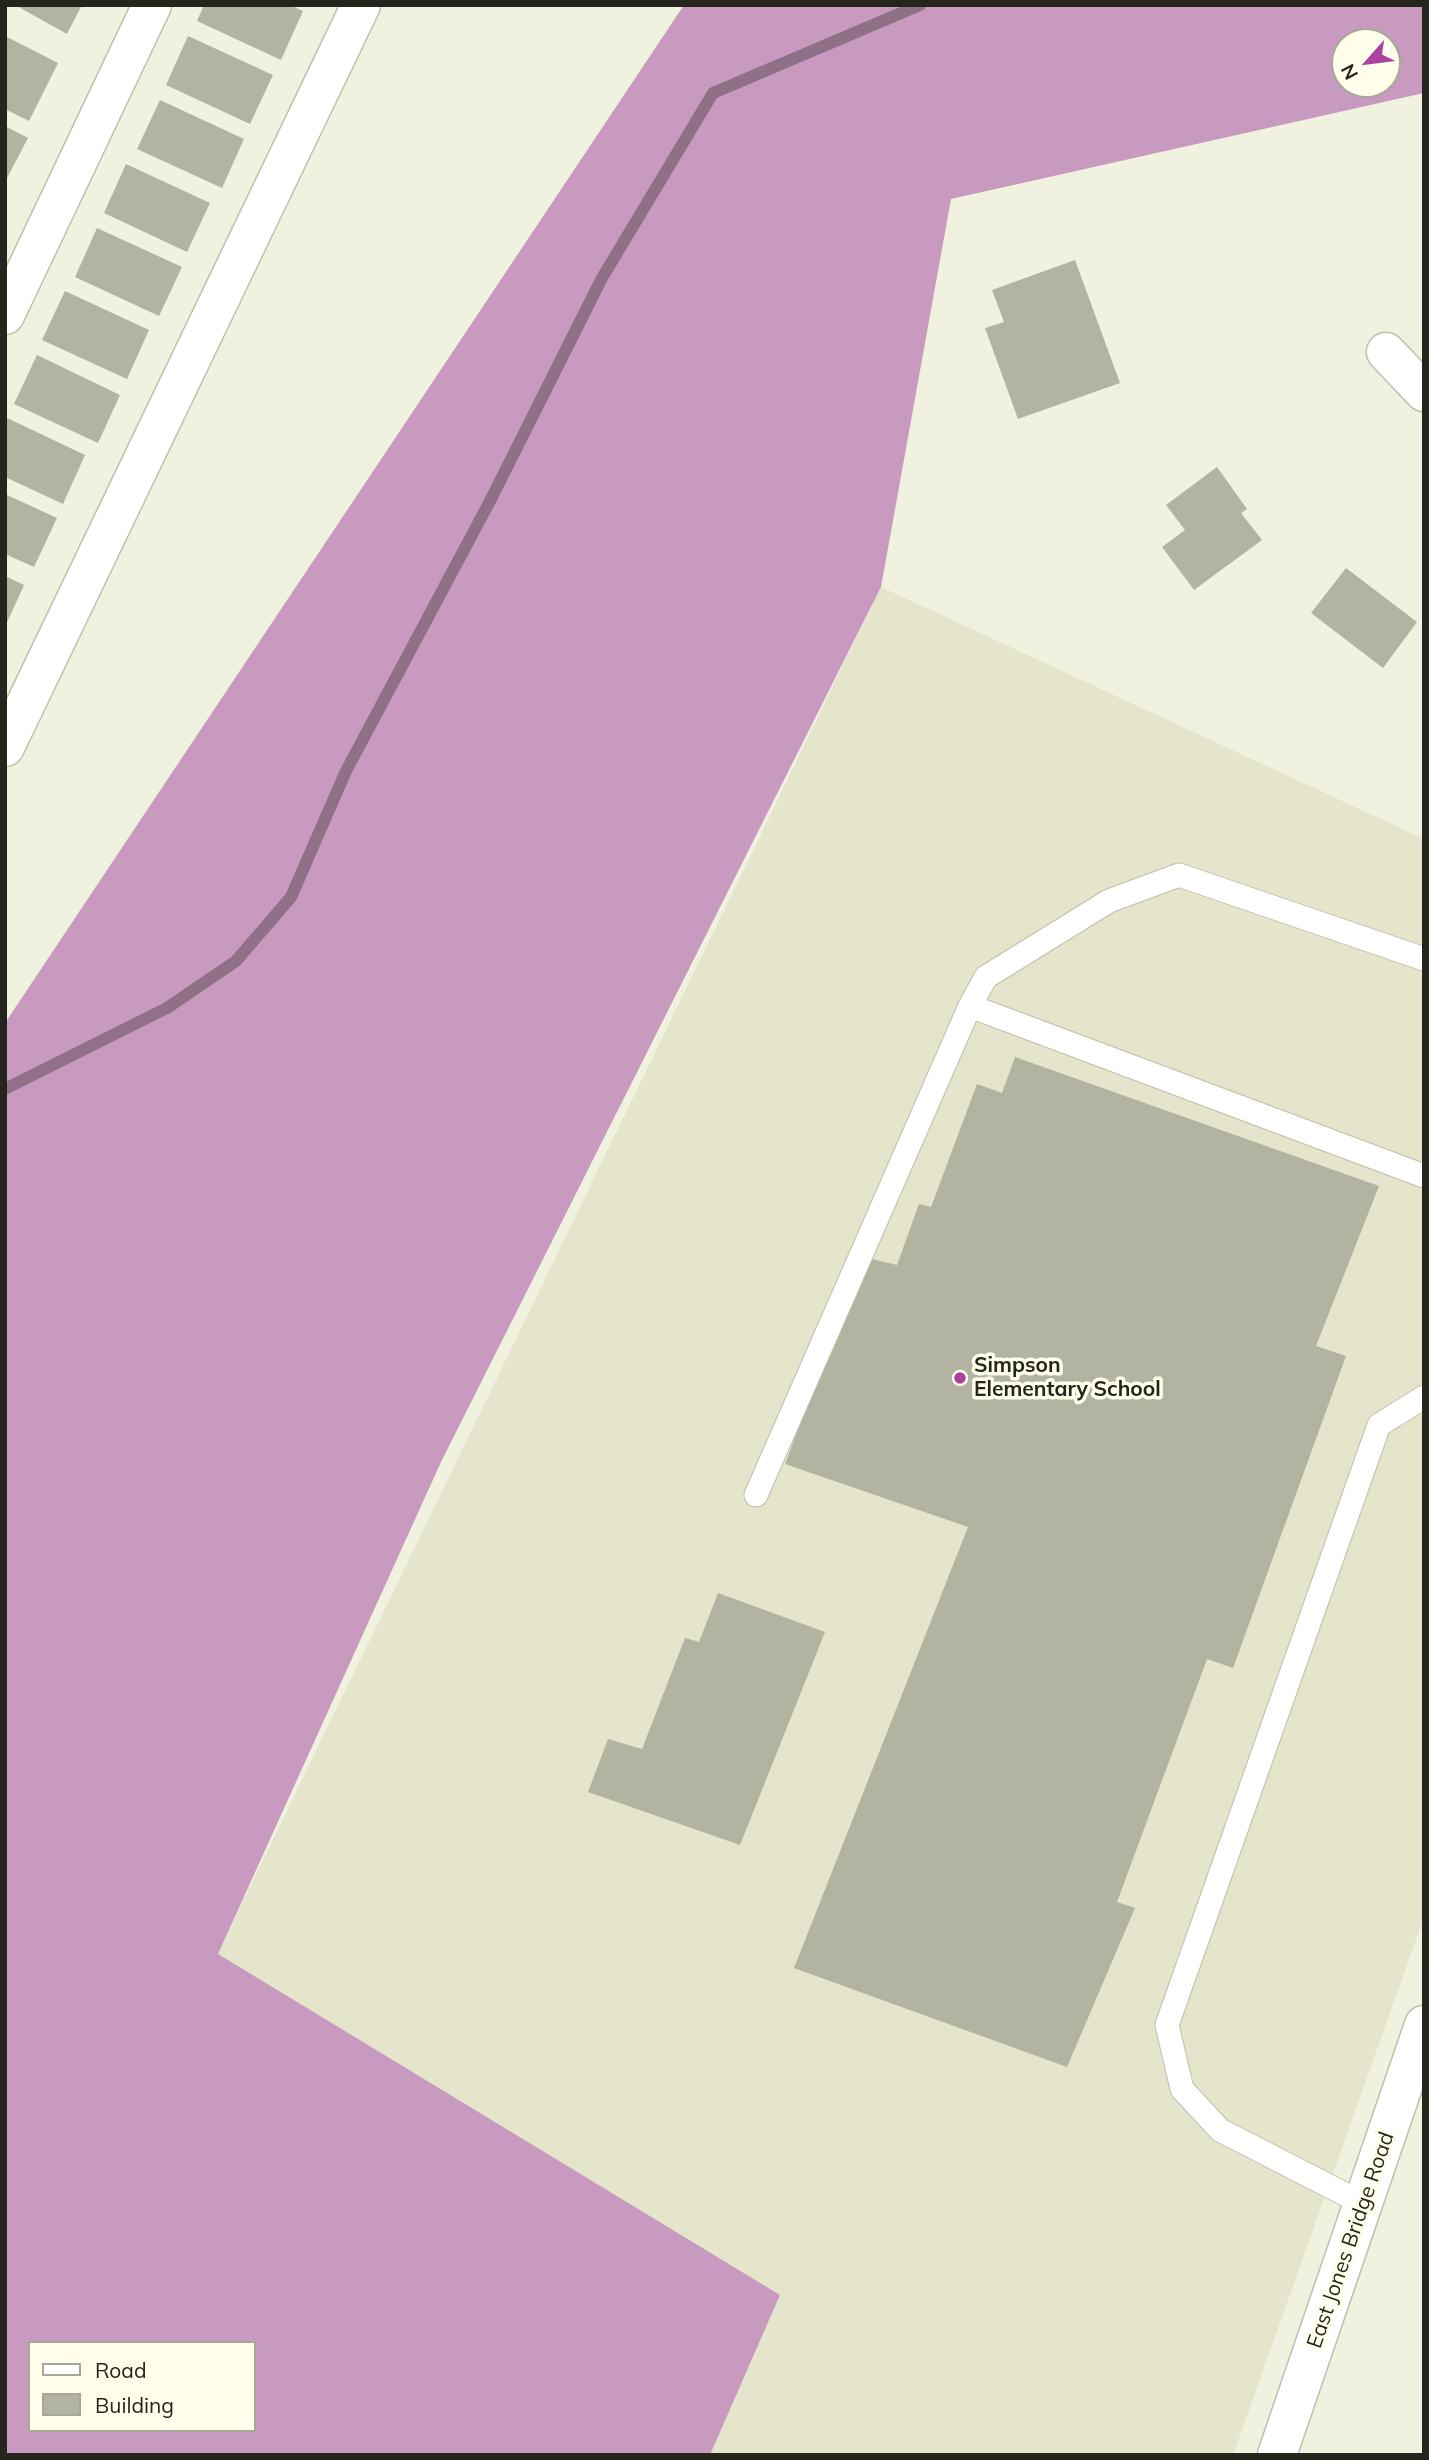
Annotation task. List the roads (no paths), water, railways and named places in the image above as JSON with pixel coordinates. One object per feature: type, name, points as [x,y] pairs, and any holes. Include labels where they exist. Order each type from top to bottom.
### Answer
[{"type":"street","points":[[5,315],[152,5]]},
{"type":"street","points":[[5,747],[361,5]]},
{"type":"street","points":[[1386,352],[1424,392]]},
{"type":"street","name":"East Jones Bridge Road","points":[[1277,2455],[1424,2025]]},
{"type":"lane","points":[[756,1495],[970,1006],[986,977],[1109,901],[1179,875],[1424,959]]},
{"type":"lane","points":[[970,1006],[1424,1176]]},
{"type":"lane","points":[[1364,2204],[1220,2130],[1182,2089],[1167,2025],[1379,1425],[1424,1396]]},
{"type":"waterway","points":[[5,1089],[167,1008],[236,961],[291,897],[346,771],[490,501],[602,278],[713,93],[920,5]]},
{"type":"place","name":"Simpson Elementary School","points":[[960,1378]]}]
